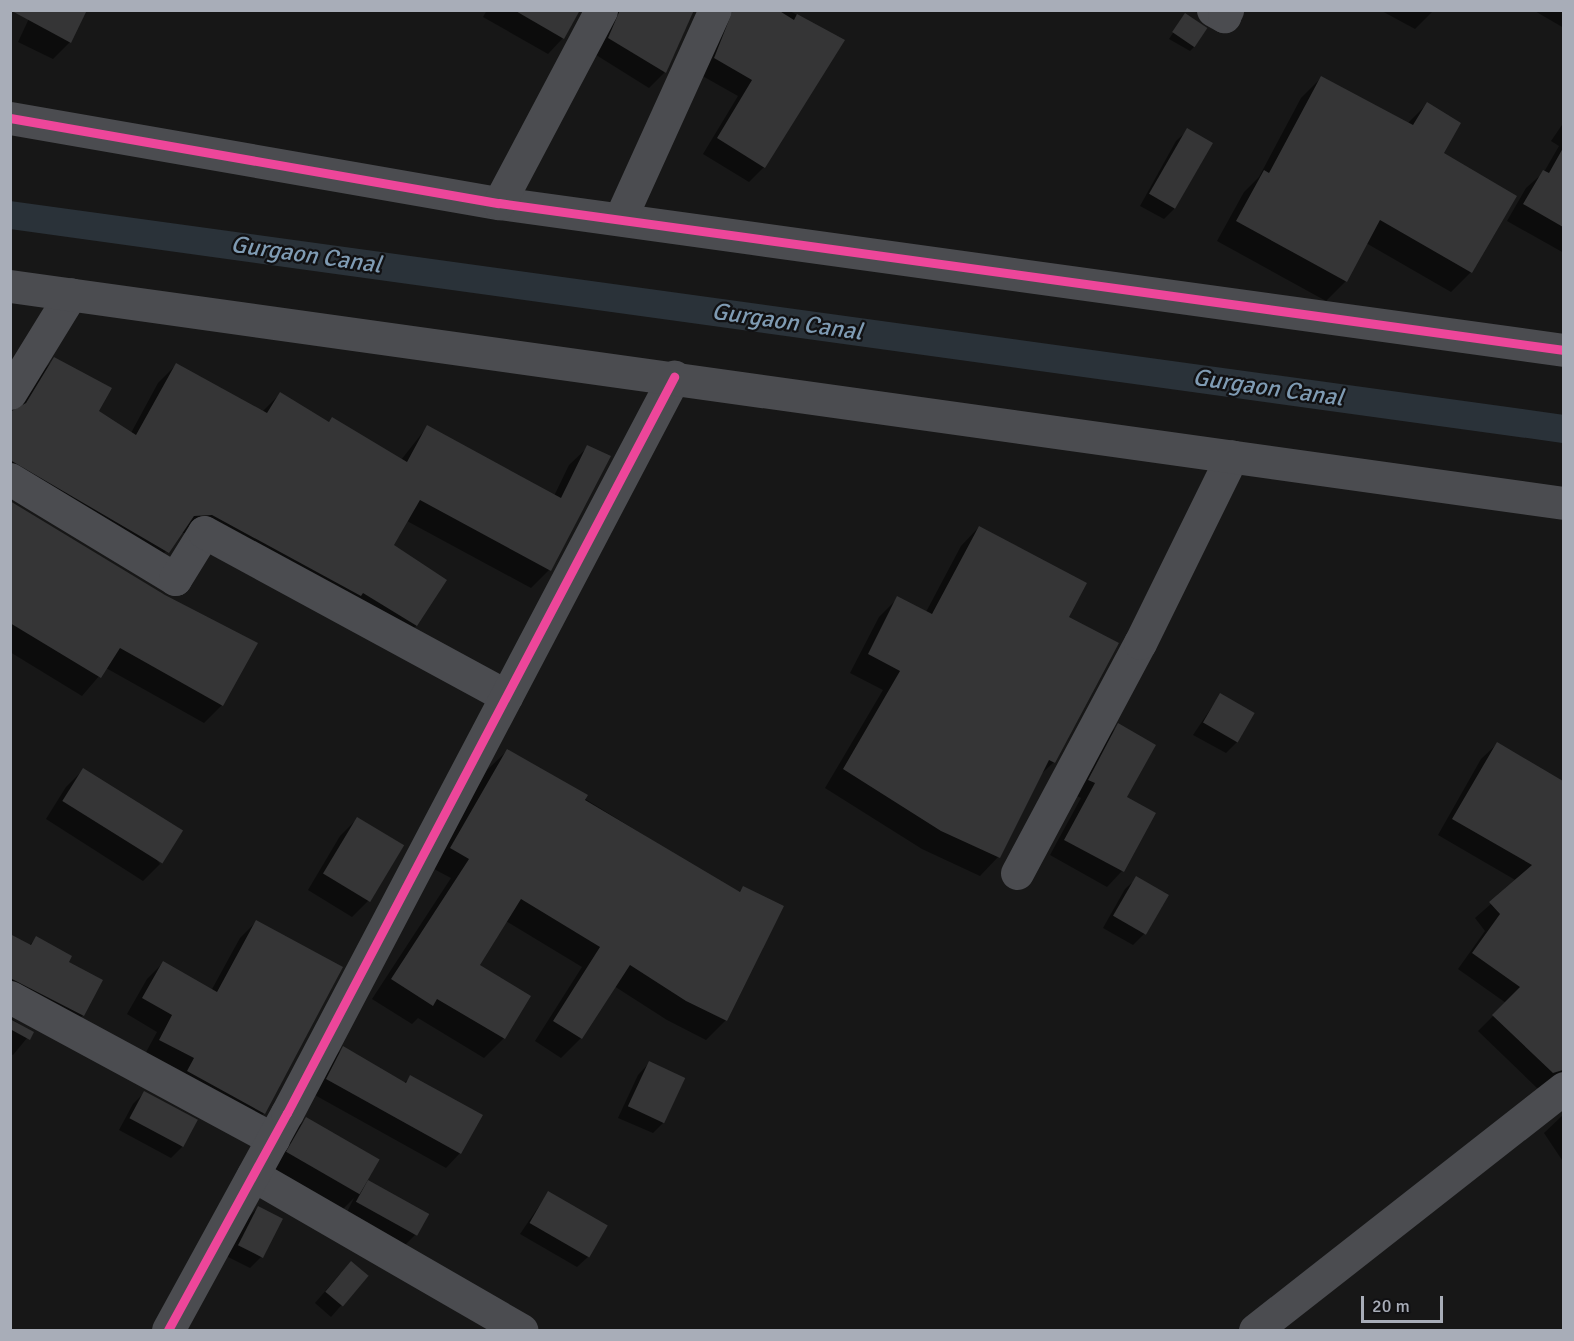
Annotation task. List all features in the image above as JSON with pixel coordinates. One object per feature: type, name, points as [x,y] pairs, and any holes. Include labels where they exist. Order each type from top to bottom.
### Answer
[{"type":"street","points":[[499,203],[601,10]]},
{"type":"street","points":[[620,219],[715,10]]},
{"type":"street","points":[[1213,10],[1224,16],[1227,10]]},
{"type":"street","points":[[10,118],[499,203],[1563,350]]},
{"type":"street","points":[[10,285],[1563,503]]},
{"type":"street","points":[[10,393],[71,294]]},
{"type":"street","points":[[168,1330],[273,1139],[674,377]]},
{"type":"street","points":[[1017,873],[1140,643],[1232,456]]},
{"type":"street","points":[[10,479],[175,579],[204,532],[506,696]]},
{"type":"street","points":[[10,997],[273,1139]]},
{"type":"street","points":[[1255,1330],[1563,1088]]},
{"type":"street","points":[[253,1175],[521,1330]]},
{"type":"building","points":[[10,10],[87,10],[71,43]]},
{"type":"building","points":[[514,10],[580,10],[564,39]]},
{"type":"building","points":[[620,10],[694,10],[666,73],[608,38]]},
{"type":"building","points":[[733,10],[778,10],[794,20],[797,14],[845,40],[765,168],[717,138],[752,80],[714,58]]},
{"type":"building","points":[[1185,13],[1207,28],[1195,47],[1172,32]]},
{"type":"building","points":[[1321,76],[1413,125],[1427,102],[1461,123],[1444,153],[1517,196],[1472,273],[1380,220],[1347,282],[1236,221],[1264,170],[1269,173]]},
{"type":"building","points":[[1187,128],[1213,143],[1175,209],[1149,194]]},
{"type":"building","points":[[1563,148],[1563,227],[1523,204],[1543,170],[1549,173]]},
{"type":"building","points":[[54,357],[112,388],[99,411],[136,435],[176,363],[267,413],[280,392],[329,422],[332,417],[407,462],[427,425],[561,498],[587,445],[611,456],[551,571],[420,500],[394,545],[447,580],[417,626],[363,593],[361,596],[212,515],[194,516],[169,553],[10,460],[10,412],[26,403]]},
{"type":"building","points":[[10,501],[165,595],[258,643],[223,706],[120,648],[101,678],[10,623]]},
{"type":"building","points":[[979,526],[1087,583],[1069,617],[1119,643],[1055,763],[1049,760],[1000,858],[941,831],[843,769],[900,671],[868,654],[897,596],[932,614]]},
{"type":"building","points":[[1220,693],[1255,713],[1238,742],[1203,722]]},
{"type":"building","points":[[1118,723],[1156,745],[1127,797],[1156,813],[1124,872],[1064,840],[1095,783],[1088,780]]},
{"type":"building","points":[[1497,742],[1563,781],[1563,1070],[1553,1073],[1492,1015],[1520,987],[1472,953],[1500,914],[1489,902],[1532,865],[1452,819]]},
{"type":"building","points":[[507,749],[588,795],[585,800],[740,892],[743,886],[784,906],[727,1021],[686,1001],[630,965],[582,1039],[553,1021],[600,947],[521,899],[480,965],[531,996],[505,1039],[437,999],[433,1006],[391,979],[469,859],[450,848]]},
{"type":"building","points":[[83,768],[183,831],[162,864],[62,801]]},
{"type":"building","points":[[357,817],[404,845],[370,902],[323,874]]},
{"type":"building","points":[[1136,876],[1169,895],[1146,935],[1113,916]]},
{"type":"building","points":[[256,920],[343,967],[265,1114],[187,1071],[194,1058],[159,1040],[172,1015],[142,998],[163,961],[217,992]]},
{"type":"building","points":[[10,934],[31,945],[36,936],[72,956],[69,962],[103,980],[84,1016],[10,978]]},
{"type":"building","points":[[10,1019],[34,1032],[30,1040],[10,1029]]},
{"type":"building","points":[[343,1046],[406,1083],[410,1075],[483,1115],[461,1154],[326,1079]]},
{"type":"building","points":[[649,1061],[685,1078],[664,1123],[628,1106]]},
{"type":"building","points":[[144,1091],[198,1120],[183,1147],[129,1118]]},
{"type":"building","points":[[306,1117],[380,1160],[360,1194],[286,1152]]},
{"type":"building","points":[[368,1180],[429,1214],[417,1236],[356,1202]]},
{"type":"building","points":[[548,1191],[608,1226],[589,1258],[530,1223]]},
{"type":"building","points":[[258,1206],[283,1219],[263,1258],[238,1245]]},
{"type":"building","points":[[351,1261],[369,1276],[343,1306],[325,1292]]},
{"type":"waterway","name":"Gurgaon Canal","points":[[10,215],[1564,429]]},
{"type":"cycle path","points":[[10,118],[499,203],[1564,350]]},
{"type":"cycle path","points":[[168,1330],[287,1113],[674,377]]}]
